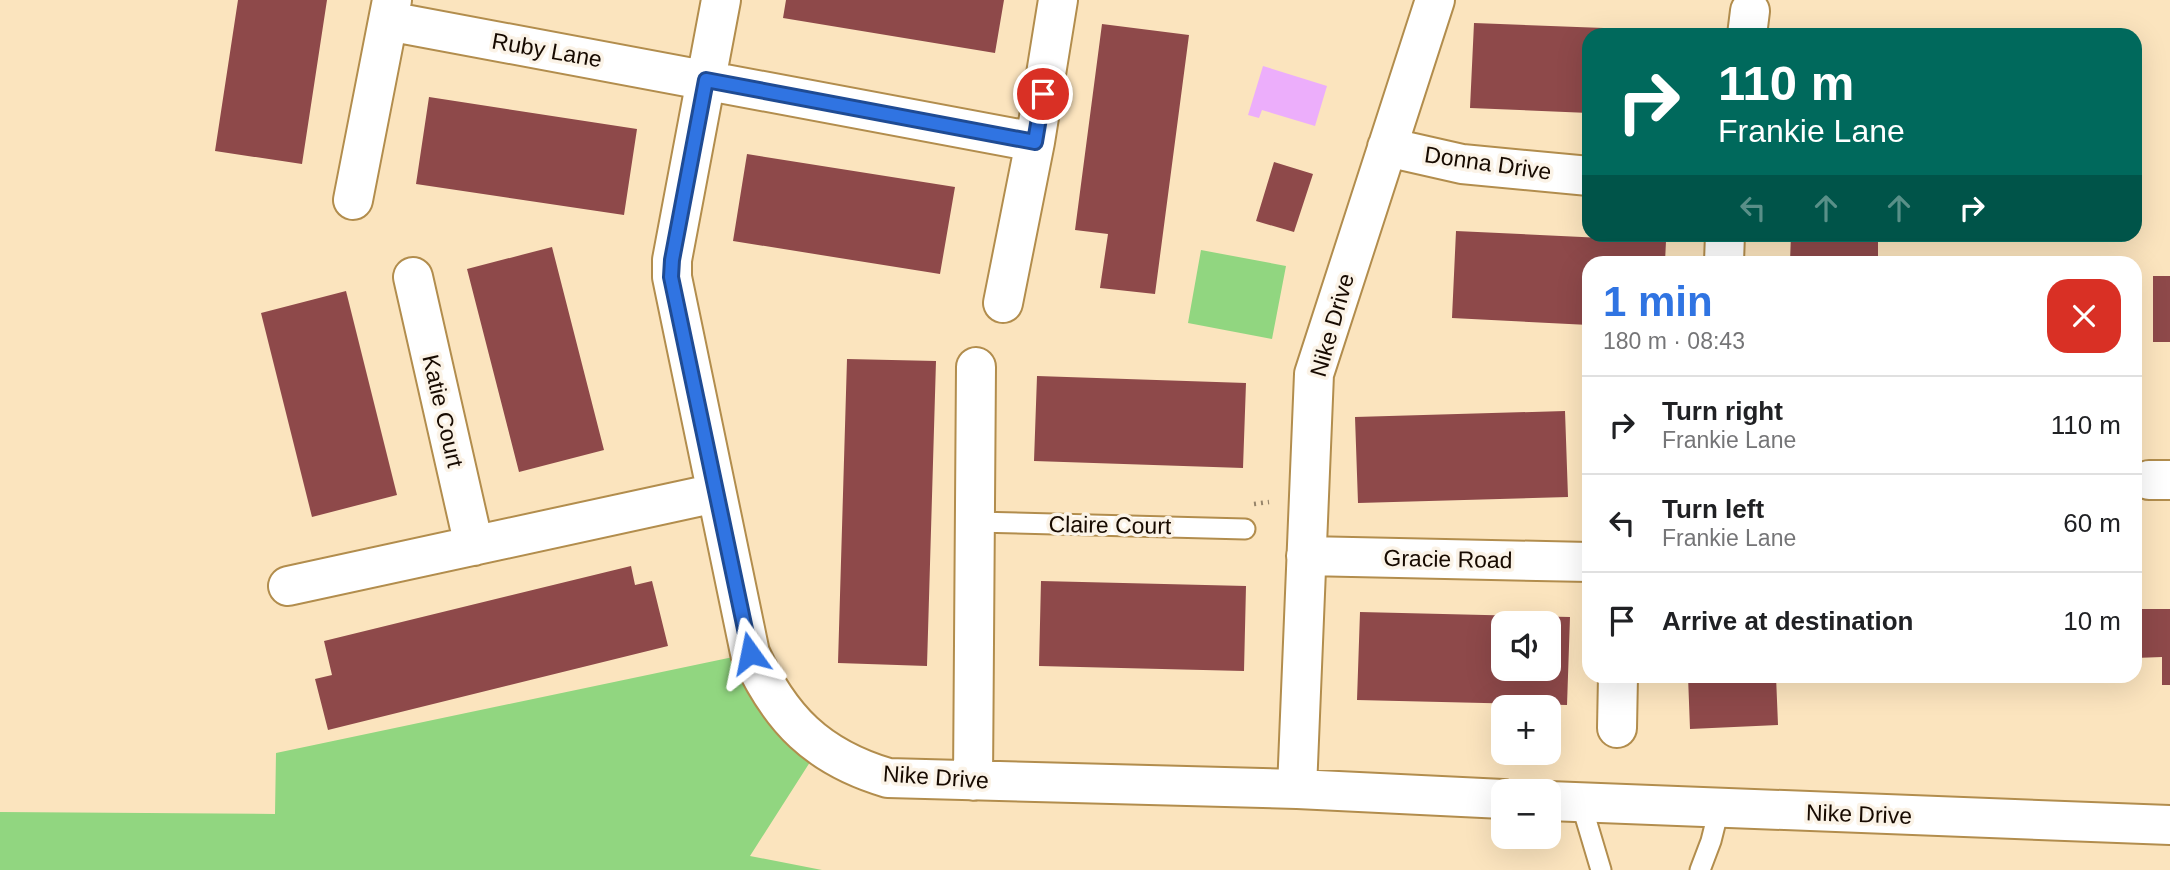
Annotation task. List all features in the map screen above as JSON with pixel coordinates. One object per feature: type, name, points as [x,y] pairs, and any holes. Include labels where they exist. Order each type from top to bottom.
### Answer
[{"type":"street","name":"Nike Drive","points":[[721,0],[671,277],[750,653],[760,676],[788,716],[828,753],[858,769],[888,778],[1297,789],[1491,798]]},
{"type":"street","points":[[1003,303],[1035,142],[1058,0]]},
{"type":"street","name":"Nike Drive","points":[[1297,789],[1314,374],[1434,0]]},
{"type":"street","name":"Ruby Lane","points":[[353,200],[390,10],[706,80],[1035,142]]},
{"type":"street","name":"Donna Drive","points":[[1387,147],[1462,164],[1582,175]]},
{"type":"street","name":"Katie Court","points":[[413,277],[474,546]]},
{"type":"street","points":[[973,781],[976,367]]},
{"type":"street","points":[[288,586],[716,493]]},
{"type":"street","name":"Gracie Road","points":[[1306,556],[1582,562]]},
{"type":"street","points":[[1617,728],[1618,683]]},
{"type":"street","name":"Nike Drive","points":[[1565,802],[2170,825]]},
{"type":"lane","name":"Claire Court","points":[[975,522],[1245,529]]},
{"type":"lane","points":[[1565,802],[1601,870]]},
{"type":"lane","points":[[1700,870],[1720,809]]},
{"type":"green space","points":[[1201,250],[1286,266],[1272,339],[1188,323]]},
{"type":"green space","points":[[757,652],[819,748],[750,856],[822,870],[0,870],[0,812],[275,814],[276,753]]},
{"type":"shaded area","points":[[1263,66],[1327,86],[1315,126],[1262,110],[1259,118],[1248,115]]},
{"type":"building","points":[[238,0],[327,0],[302,164],[215,151]]},
{"type":"building","points":[[786,0],[1004,0],[995,53],[783,18]]},
{"type":"building","points":[[1474,23],[1605,28],[1582,28],[1582,113],[1470,108]]},
{"type":"building","points":[[1102,24],[1189,35],[1155,294],[1100,288],[1108,234],[1075,230]]},
{"type":"building","points":[[429,97],[637,129],[624,215],[416,184]]},
{"type":"building","points":[[747,154],[955,187],[940,274],[733,241]]},
{"type":"building","points":[[1274,162],[1313,174],[1294,232],[1256,221]]},
{"type":"building","points":[[1456,231],[1582,237],[1582,242],[1666,242],[1665,256],[1582,256],[1582,325],[1452,318]]},
{"type":"building","points":[[1791,242],[1878,242],[1878,256],[1790,256]]},
{"type":"building","points":[[552,247],[604,450],[519,472],[467,269]]},
{"type":"building","points":[[2153,276],[2170,276],[2170,342],[2153,342]]},
{"type":"building","points":[[346,291],[397,495],[312,517],[261,313]]},
{"type":"building","points":[[847,359],[936,361],[927,666],[838,663]]},
{"type":"building","points":[[1037,376],[1246,383],[1243,468],[1034,461]]},
{"type":"building","points":[[1565,411],[1568,497],[1358,503],[1355,417]]},
{"type":"building","points":[[631,566],[635,585],[652,581],[668,646],[328,730],[315,679],[332,675],[324,641]]},
{"type":"building","points":[[1041,581],[1246,586],[1244,671],[1039,666]]},
{"type":"building","points":[[2142,609],[2170,609],[2170,685],[2162,685],[2162,657],[2142,658]]},
{"type":"building","points":[[1360,612],[1491,615],[1491,681],[1561,681],[1561,617],[1570,617],[1567,705],[1561,705],[1561,695],[1491,695],[1491,703],[1357,700]]},
{"type":"building","points":[[1688,683],[1776,683],[1778,725],[1690,729]]},
{"type":"route","points":[[750,653],[671,277],[706,80],[1035,142],[1043,94]]}]
